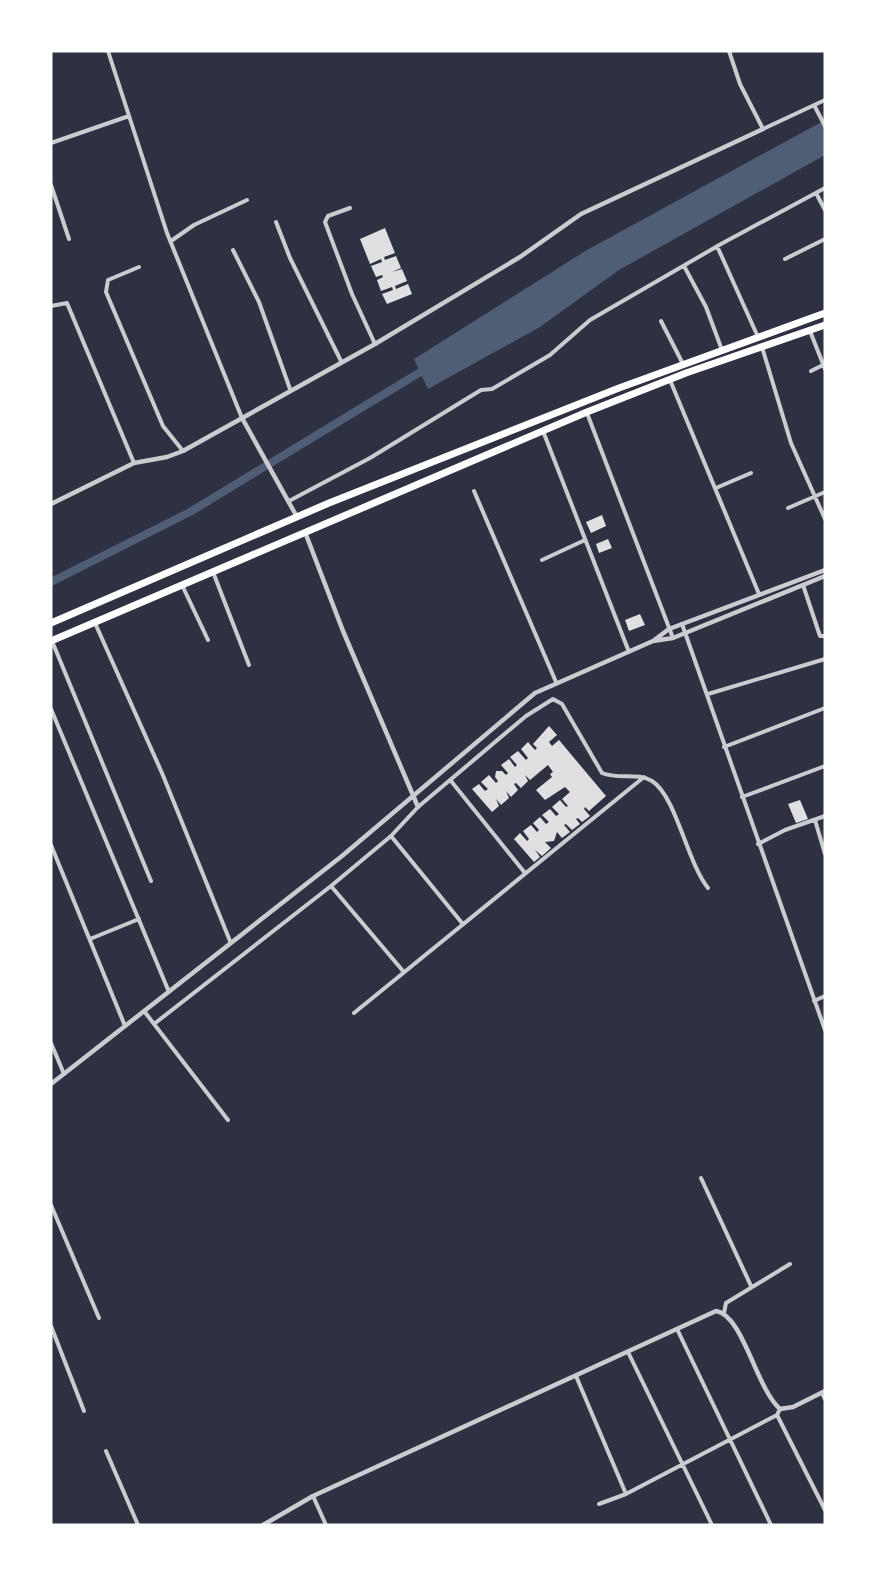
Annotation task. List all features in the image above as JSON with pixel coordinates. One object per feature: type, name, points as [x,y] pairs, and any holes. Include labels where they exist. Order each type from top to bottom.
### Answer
[{"type":"highway","points":[[51,623],[297,517],[682,364],[825,313]]},
{"type":"highway","points":[[52,641],[587,412],[762,346],[825,325]]},
{"type":"street","points":[[108,51],[171,242],[242,418],[297,517]]},
{"type":"street","points":[[729,51],[740,84],[763,129]]},
{"type":"street","points":[[51,504],[134,463],[167,458],[183,451],[290,389],[375,344],[520,257],[581,214],[825,100]]},
{"type":"street","points":[[814,105],[825,126]]},
{"type":"street","points":[[51,143],[129,116]]},
{"type":"street","points":[[51,185],[69,239]]},
{"type":"street","points":[[289,501],[370,458],[481,390],[492,388],[550,355],[590,320],[717,246],[825,188]]},
{"type":"street","points":[[816,193],[825,210]]},
{"type":"street","points":[[171,242],[194,225],[247,200]]},
{"type":"street","points":[[350,208],[328,216],[325,222],[352,294],[375,344]]},
{"type":"street","points":[[276,222],[290,258],[341,361]]},
{"type":"street","points":[[785,259],[825,239]]},
{"type":"street","points":[[717,246],[758,337]]},
{"type":"street","points":[[233,250],[258,302],[290,389]]},
{"type":"street","points":[[684,266],[706,307],[722,350]]},
{"type":"street","points":[[139,267],[108,280],[106,292],[163,426],[183,451]]},
{"type":"street","points":[[51,306],[67,303],[134,463]]},
{"type":"street","points":[[661,321],[682,364]]},
{"type":"street","points":[[809,330],[824,367],[811,371]]},
{"type":"street","points":[[762,346],[791,442],[825,519]]},
{"type":"street","points":[[670,380],[759,594]]},
{"type":"street","points":[[587,412],[674,638]]},
{"type":"street","points":[[543,431],[628,652]]},
{"type":"street","points":[[716,488],[751,473]]},
{"type":"street","points":[[474,490],[556,682]]},
{"type":"street","points":[[788,508],[825,492]]},
{"type":"street","points":[[306,532],[343,631],[418,807]]},
{"type":"street","points":[[542,560],[585,540]]},
{"type":"street","points":[[654,641],[669,629],[825,570]]},
{"type":"street","points":[[212,571],[249,665]]},
{"type":"street","points":[[51,1084],[230,941],[271,912],[535,693],[654,641],[685,634],[825,576]]},
{"type":"street","points":[[182,584],[208,640]]},
{"type":"street","points":[[803,585],[820,636],[825,636]]},
{"type":"street","points":[[95,622],[162,773],[230,941]]},
{"type":"street","points":[[682,624],[825,1030]]},
{"type":"street","points":[[52,641],[151,881]]},
{"type":"street","points":[[708,694],[825,659]]},
{"type":"street","points":[[154,1024],[330,886],[391,836],[418,807],[526,716],[553,699],[562,704],[602,773],[612,776],[644,777],[653,781],[667,800],[696,872],[708,888]]},
{"type":"street","points":[[724,747],[825,708]]},
{"type":"street","points":[[51,709],[169,992]]},
{"type":"street","points":[[742,797],[825,766]]},
{"type":"street","points":[[354,1013],[644,777]]},
{"type":"street","points":[[451,781],[525,873]]},
{"type":"street","points":[[758,844],[825,816]]},
{"type":"street","points":[[816,820],[825,854]]},
{"type":"street","points":[[391,836],[462,923]]},
{"type":"street","points":[[51,845],[125,1026]]},
{"type":"street","points":[[330,886],[403,971]]},
{"type":"street","points":[[90,939],[139,919]]},
{"type":"street","points":[[813,1001],[825,996]]},
{"type":"street","points":[[144,1011],[228,1120]]},
{"type":"street","points":[[51,1042],[64,1074]]},
{"type":"street","points":[[701,1178],[751,1286]]},
{"type":"street","points":[[51,1205],[99,1318]]},
{"type":"street","points":[[724,1313],[726,1302],[790,1264]]},
{"type":"street","points":[[263,1525],[313,1496],[716,1311],[724,1313],[734,1323],[762,1386],[780,1409]]},
{"type":"street","points":[[51,1326],[84,1411]]},
{"type":"street","points":[[677,1329],[771,1525]]},
{"type":"street","points":[[628,1352],[711,1525]]},
{"type":"street","points":[[576,1376],[626,1494]]},
{"type":"street","points":[[780,1409],[793,1407],[823,1392],[825,1399]]},
{"type":"street","points":[[599,1504],[626,1494],[777,1415],[780,1409]]},
{"type":"street","points":[[777,1415],[825,1510]]},
{"type":"street","points":[[105,1451],[138,1525]]},
{"type":"street","points":[[313,1496],[326,1525]]},
{"type":"water","points":[[825,120],[825,155],[619,270],[540,327],[428,389],[414,359],[587,250]]},
{"type":"building","points":[[385,228],[395,253],[384,257],[385,260],[396,256],[401,268],[392,272],[402,269],[407,281],[395,286],[396,289],[408,284],[412,294],[387,304],[382,294],[393,290],[392,287],[381,291],[377,280],[383,277],[382,275],[376,277],[371,266],[382,262],[381,259],[370,264],[360,239]]},
{"type":"building","points":[[602,515],[606,526],[591,533],[586,522]]},
{"type":"building","points":[[608,539],[612,548],[599,553],[596,544]]},
{"type":"building","points":[[640,614],[645,625],[629,631],[625,620]]},
{"type":"building","points":[[549,726],[557,735],[549,742],[552,746],[559,740],[606,796],[589,811],[585,807],[584,809],[590,816],[582,822],[576,819],[580,824],[572,830],[566,824],[564,825],[570,832],[562,838],[557,832],[554,841],[545,842],[551,848],[542,856],[535,850],[540,857],[534,862],[514,839],[520,833],[527,841],[529,839],[523,831],[531,825],[537,832],[539,830],[533,823],[540,817],[546,824],[549,822],[542,815],[550,809],[556,816],[559,814],[552,807],[560,800],[566,807],[568,806],[562,799],[570,792],[565,787],[545,800],[536,790],[552,777],[550,774],[553,772],[548,765],[530,780],[525,775],[528,781],[521,788],[516,783],[514,784],[518,790],[511,797],[506,791],[509,798],[501,805],[496,799],[499,806],[492,812],[472,789],[479,784],[485,791],[488,789],[481,782],[489,775],[496,783],[498,781],[495,777],[496,771],[502,771],[506,775],[508,773],[501,765],[509,759],[515,767],[517,765],[510,757],[518,751],[526,760],[528,758],[521,749],[528,742],[535,750],[537,748],[533,744]]},
{"type":"building","points":[[800,800],[808,819],[796,823],[788,804]]},
{"type":"waterway","points":[[51,582],[190,512],[427,368]]}]
